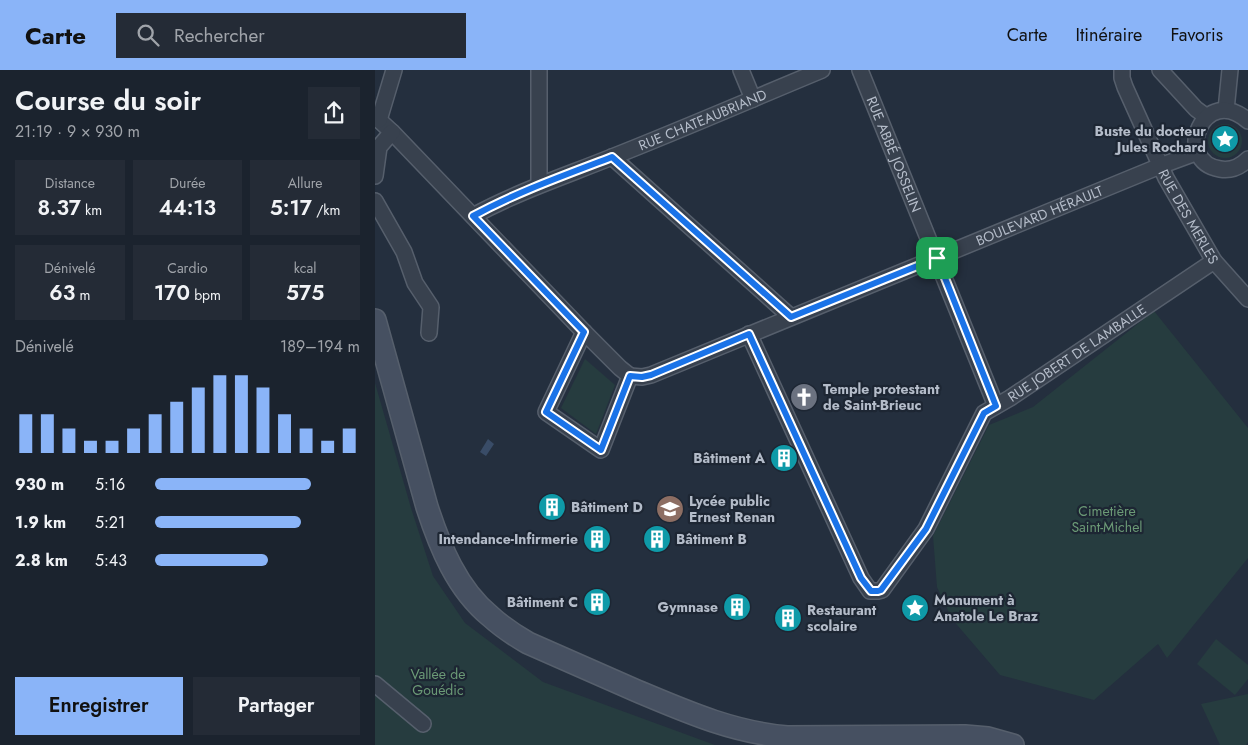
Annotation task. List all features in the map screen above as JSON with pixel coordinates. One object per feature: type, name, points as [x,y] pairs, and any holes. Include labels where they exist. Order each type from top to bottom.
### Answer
[{"type":"main road","points":[[375,320],[437,537],[468,593],[488,615],[507,631],[528,643],[715,723],[766,736],[965,736],[988,738],[1013,745]]},
{"type":"street","points":[[394,70],[377,121],[392,132],[584,332],[630,376],[601,450],[546,412],[584,332]]},
{"type":"street","points":[[539,70],[539,185]]},
{"type":"street","points":[[741,70],[753,99]]},
{"type":"street","name":"RUE CHATEAUBRIAND","points":[[473,216],[490,206],[539,185],[612,157],[822,70]]},
{"type":"street","name":"RUE ABBÉ JOSSELIN","points":[[860,70],[996,406]]},
{"type":"street","name":"RUE DES MERLES","points":[[1122,70],[1125,87],[1165,178],[1214,261],[1248,299]]},
{"type":"street","points":[[1160,70],[1196,109],[1207,117]]},
{"type":"street","points":[[1226,110],[1230,70]]},
{"type":"street","points":[[1246,167],[1226,170],[1217,169],[1203,160],[1198,152],[1196,143],[1200,124],[1207,117],[1219,111],[1234,112],[1242,115],[1248,121]]},
{"type":"street","points":[[375,176],[379,147],[392,132]]},
{"type":"street","name":"BOULEVARD HÉRAULT","points":[[630,376],[642,377],[651,375],[1198,152]]},
{"type":"street","points":[[612,157],[791,317]]},
{"type":"street","points":[[375,201],[404,252],[415,283],[431,308],[429,334]]},
{"type":"street","name":"RUE JOBERT DE LAMBALLE","points":[[749,334],[849,555],[861,578],[875,589],[926,529],[984,413],[1214,261]]},
{"type":"street","points":[[375,684],[423,724]]},
{"type":"green space","points":[[1225,124],[1232,125],[1237,129],[1241,134],[1241,148],[1237,153],[1232,157],[1225,158],[1218,157],[1213,153],[1209,148],[1208,141],[1209,134],[1213,129],[1218,125]]},
{"type":"green space","name":"Cimetière Saint-Michel","points":[[1154,311],[1248,428],[1248,558],[1167,658],[1158,644],[1094,700],[1000,675],[952,619],[937,587],[933,536],[989,425],[1033,407]]},
{"type":"green space","points":[[585,359],[615,385],[596,434],[561,408]]},
{"type":"green space","name":"Vallée de Gouédic","points":[[375,383],[433,576],[465,623],[543,682],[715,745],[375,745]]},
{"type":"green space","points":[[1216,639],[1248,665],[1248,679],[1235,695],[1197,664]]},
{"type":"green space","points":[[1248,694],[1248,742],[1246,745],[1220,745],[1201,704]]},
{"type":"water","points":[[488,439],[494,444],[486,456],[480,452]]},
{"type":"place","name":"Buste du docteur Jules Rochard","points":[[1225,139]]},
{"type":"place","name":"Temple protestant de Saint-Brieuc","points":[[804,397]]},
{"type":"place","name":"Bâtiment A","points":[[784,458]]},
{"type":"place","name":"Bâtiment D","points":[[552,507]]},
{"type":"place","name":"Lycée public Ernest Renan","points":[[670,509]]},
{"type":"place","name":"Intendance-Infirmerie","points":[[597,539]]},
{"type":"place","name":"Bâtiment B","points":[[657,539]]},
{"type":"place","name":"Bâtiment C","points":[[597,602]]},
{"type":"place","name":"Gymnase","points":[[737,607]]},
{"type":"place","name":"Monument à Anatole Le Braz","points":[[915,608]]},
{"type":"place","name":"Restaurant scolaire","points":[[788,618]]},
{"type":"route","points":[[612,157],[791,317],[937,258],[996,406],[984,413],[926,529],[881,590],[871,591],[861,578],[749,334],[651,375],[642,377],[630,376],[601,450],[546,412],[584,332],[473,216],[490,206],[539,185],[612,157]]}]
